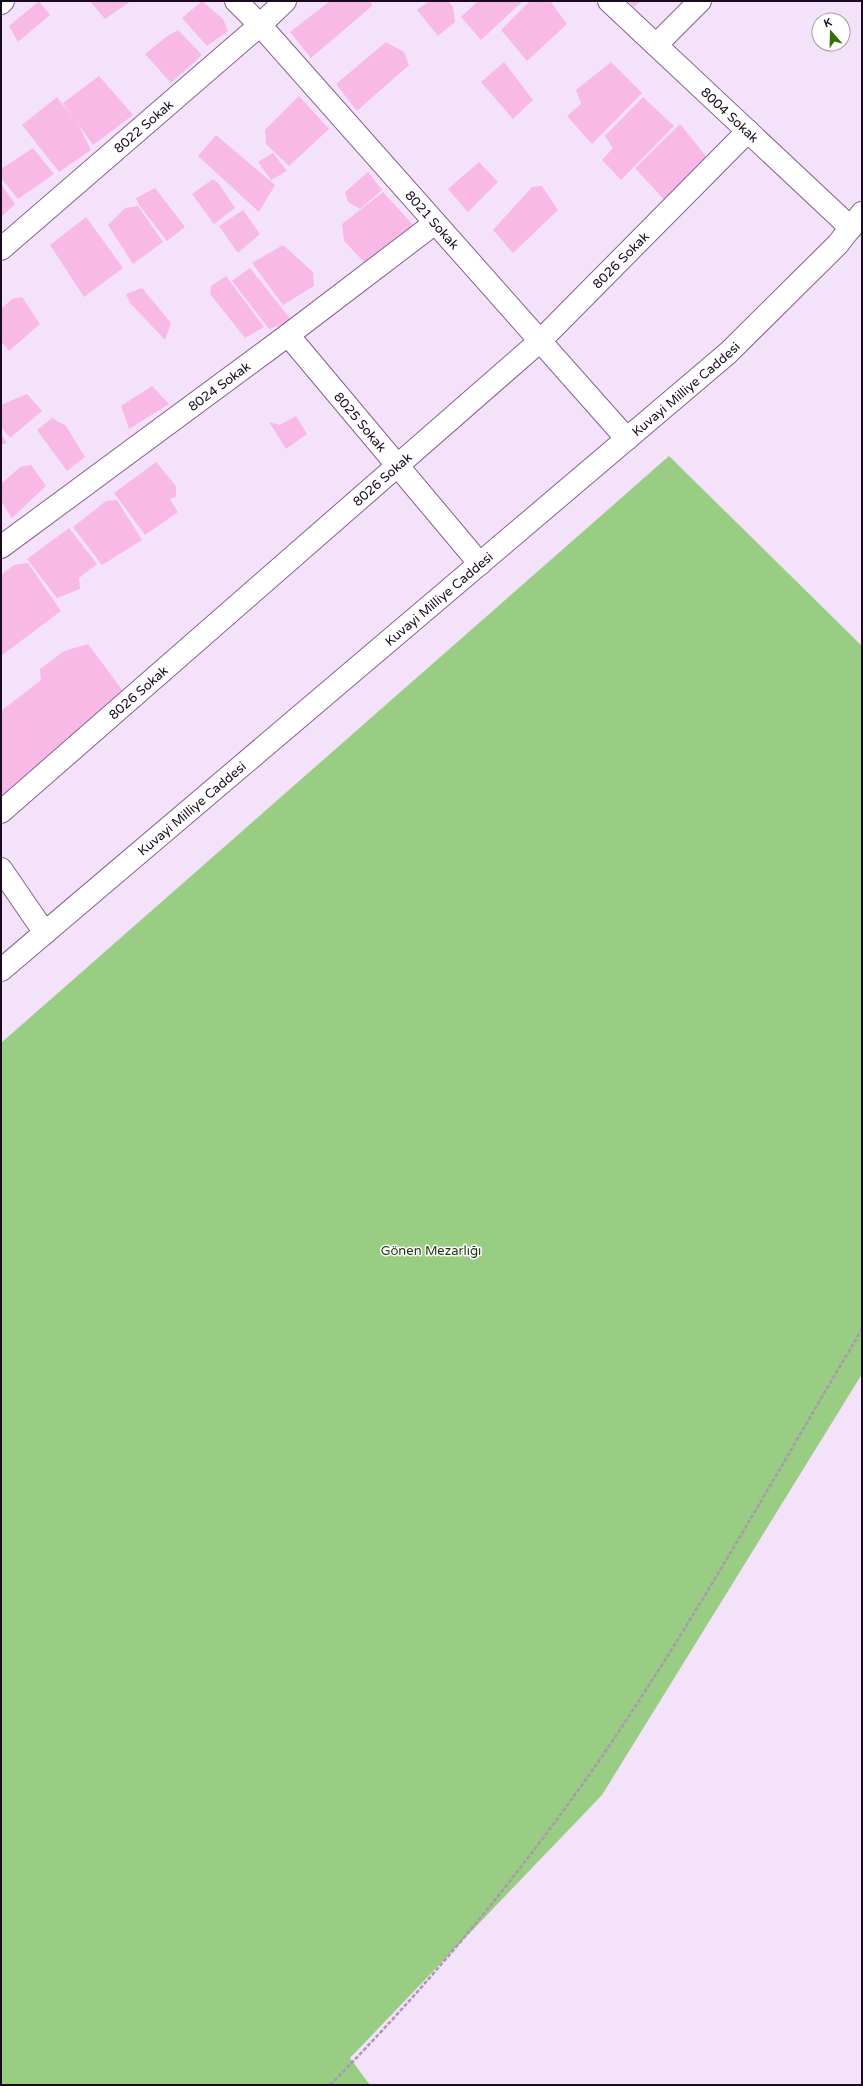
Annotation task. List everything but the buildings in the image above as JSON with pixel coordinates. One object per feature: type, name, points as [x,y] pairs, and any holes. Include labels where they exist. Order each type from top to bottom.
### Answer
[{"type":"street","name":"8021 Sokak","points":[[236,1],[260,25],[627,439]]},
{"type":"street","name":"8022 Sokak","points":[[1,249],[260,25],[284,1]]},
{"type":"street","name":"8004 Sokak","points":[[609,1],[748,131],[857,220]]},
{"type":"street","points":[[656,45],[700,1]]},
{"type":"street","name":"8026 Sokak","points":[[1,812],[540,341],[748,131]]},
{"type":"street","name":"Kuvayi Milliye Caddesi","points":[[1,970],[728,353],[838,244],[857,220]]},
{"type":"street","name":"8024 Sokak","points":[[1,547],[288,335],[435,223]]},
{"type":"street","name":"8025 Sokak","points":[[288,335],[480,564]]},
{"type":"street","points":[[1,869],[45,933]]},
{"type":"path","points":[[330,2085],[418,1990],[483,1914],[544,1836],[602,1756],[661,1666],[862,1329]]},
{"type":"green space","name":"Gönen Mezarlığı","points":[[669,456],[862,646],[862,1374],[602,1795],[350,2058],[370,2085],[1,2085],[1,1043]]}]
